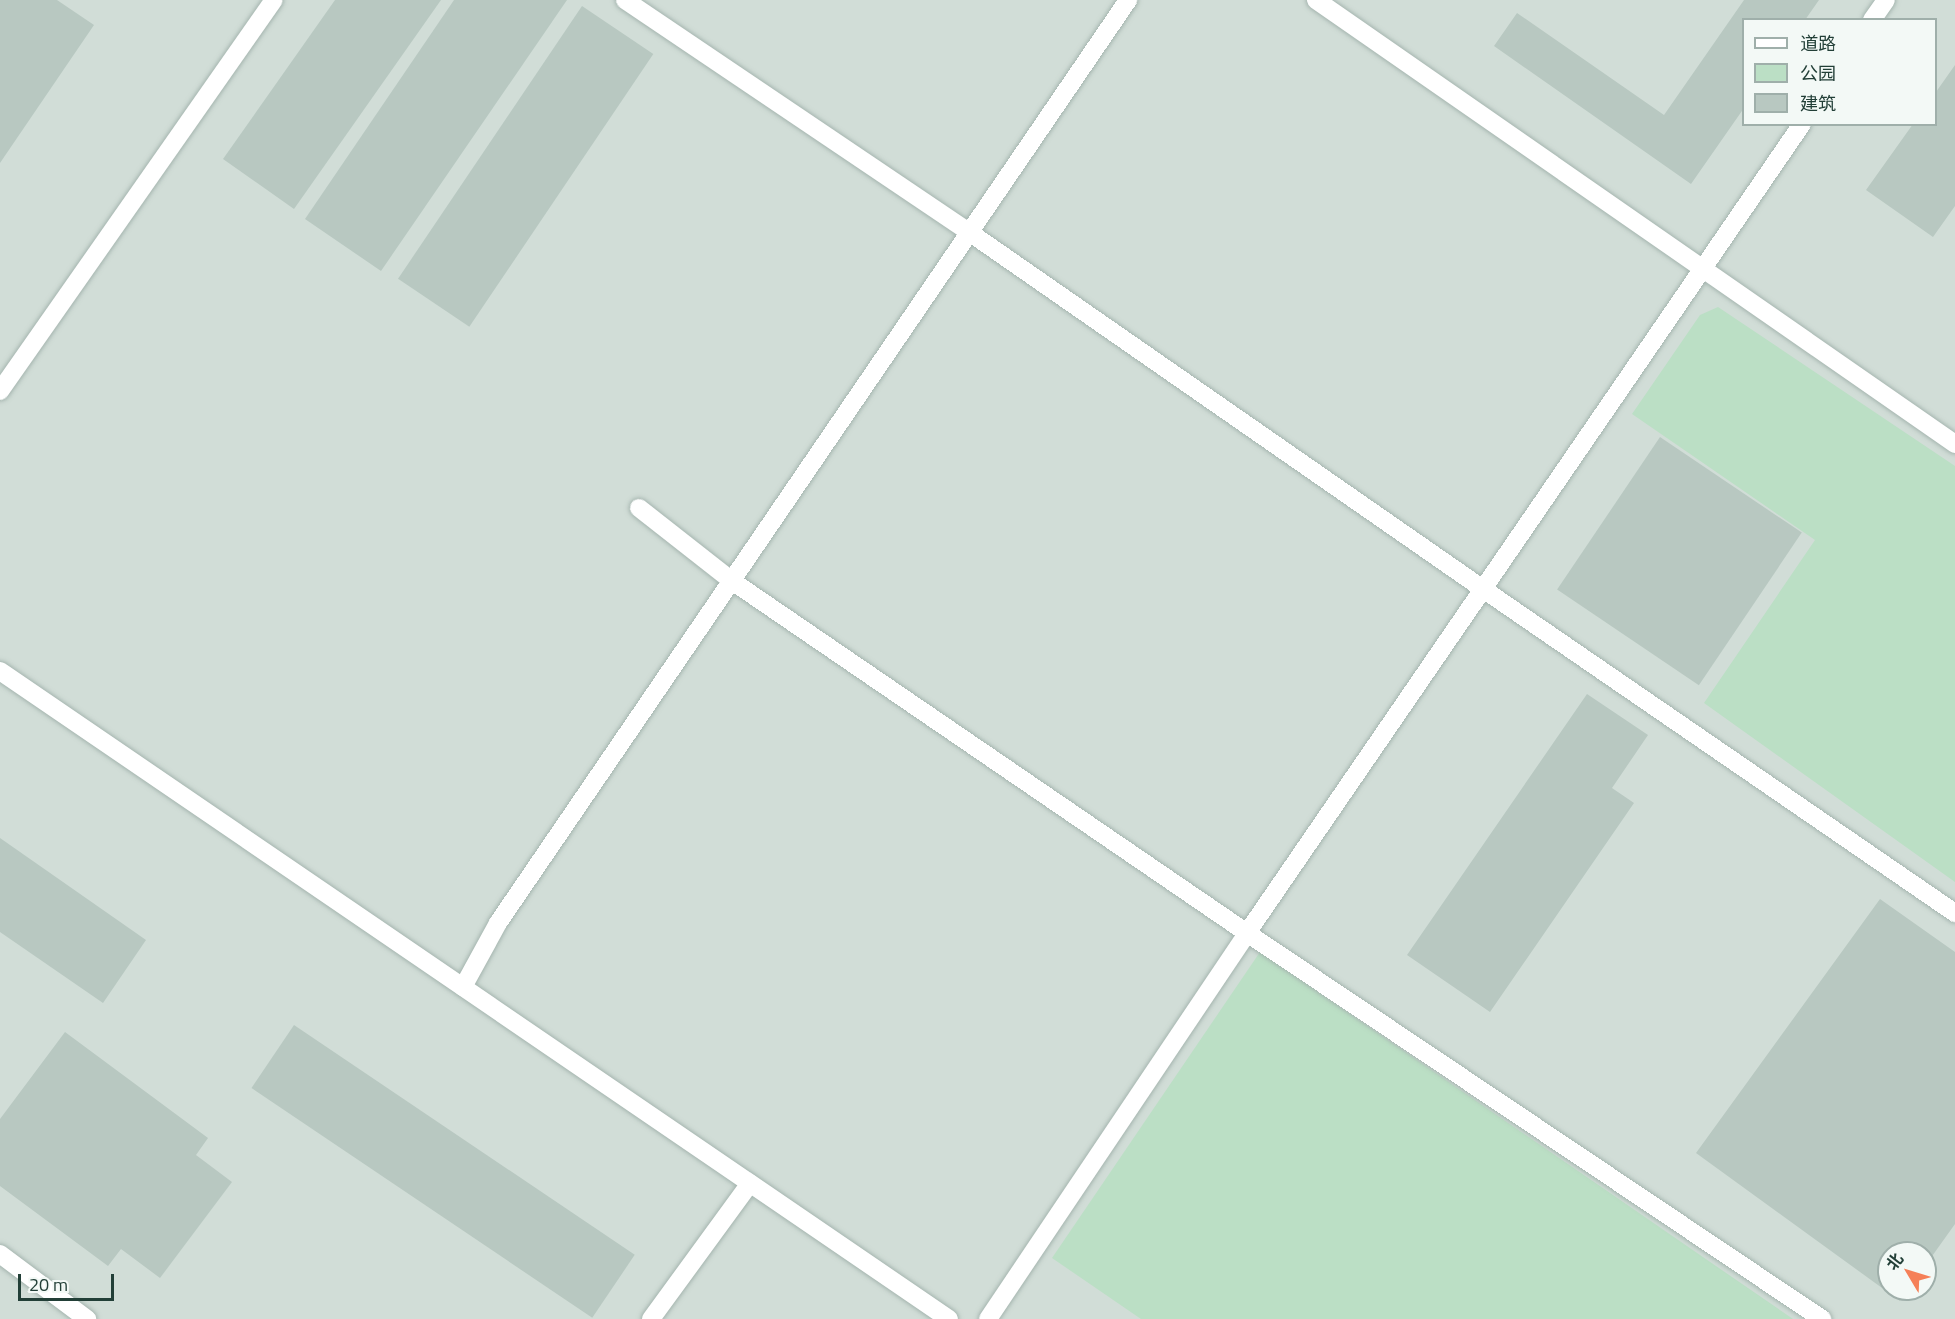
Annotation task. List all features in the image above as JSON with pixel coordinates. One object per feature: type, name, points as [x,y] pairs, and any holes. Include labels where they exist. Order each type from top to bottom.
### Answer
[{"type":"street","points":[[0,391],[274,0]]},
{"type":"street","points":[[625,0],[969,232],[1482,589],[1955,913]]},
{"type":"street","points":[[464,987],[498,923],[1128,0]]},
{"type":"street","points":[[1316,0],[1955,444]]},
{"type":"street","points":[[1873,18],[1886,0]]},
{"type":"street","points":[[988,1319],[1247,933],[1482,589],[1704,271],[1801,126]]},
{"type":"street","points":[[639,508],[732,581],[1247,933],[1822,1319]]},
{"type":"street","points":[[0,671],[949,1319]]},
{"type":"street","points":[[651,1319],[750,1183]]},
{"type":"street","points":[[0,1254],[87,1319]]},
{"type":"shaded area","points":[[0,0],[1955,0],[1955,1319],[0,1319]]},
{"type":"green space","points":[[1718,307],[1955,466],[1955,882],[1704,703],[1815,540],[1632,414],[1700,315]]},
{"type":"green space","points":[[1260,952],[1793,1319],[1141,1319],[1052,1258]]},
{"type":"building","points":[[0,0],[57,0],[94,25],[0,163]]},
{"type":"building","points":[[335,0],[441,0],[294,209],[223,159]]},
{"type":"building","points":[[454,0],[567,0],[381,271],[305,219]]},
{"type":"building","points":[[1744,0],[1819,0],[1806,18],[1742,18],[1742,111],[1691,184],[1494,46],[1517,13],[1664,115]]},
{"type":"building","points":[[582,6],[653,54],[469,327],[398,279]]},
{"type":"building","points":[[1955,65],[1955,206],[1933,237],[1866,190],[1912,126],[1937,126],[1937,91]]},
{"type":"building","points":[[1660,437],[1802,533],[1699,685],[1557,590]]},
{"type":"building","points":[[1587,694],[1648,735],[1612,788],[1634,803],[1490,1012],[1407,955]]},
{"type":"building","points":[[0,838],[146,940],[103,1003],[0,932]]},
{"type":"building","points":[[1880,899],[1955,952],[1955,1224],[1937,1249],[1937,1241],[1877,1241],[1877,1284],[1696,1153]]},
{"type":"building","points":[[294,1025],[635,1255],[592,1318],[252,1088]]},
{"type":"building","points":[[65,1032],[208,1138],[196,1155],[232,1182],[160,1278],[121,1249],[108,1266],[0,1186],[0,1119]]}]
